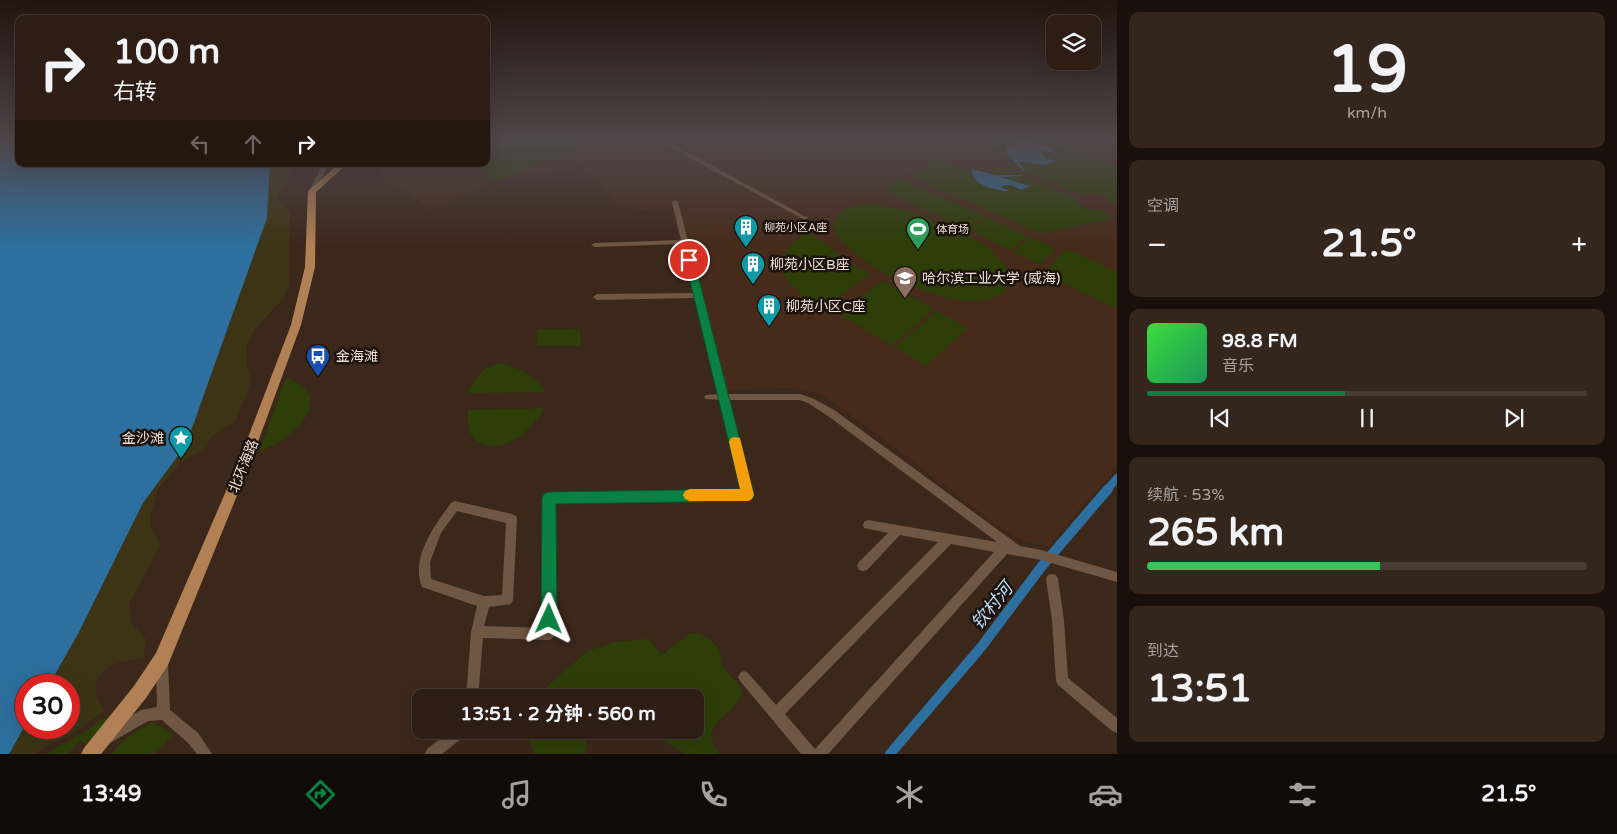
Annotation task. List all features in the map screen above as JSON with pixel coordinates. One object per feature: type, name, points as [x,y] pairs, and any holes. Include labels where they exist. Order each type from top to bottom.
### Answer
[{"type":"main road","points":[[312,191],[330,175]]},
{"type":"main road","name":"北环海路","points":[[90,754],[140,692],[162,659],[245,461],[296,325],[310,267],[312,191]]},
{"type":"street","points":[[312,191],[320,175]]},
{"type":"street","points":[[725,175],[805,218]]},
{"type":"street","points":[[477,632],[549,634],[549,498],[748,495],[675,202]]},
{"type":"street","points":[[595,244],[685,242]]},
{"type":"street","points":[[597,297],[698,295]]},
{"type":"street","points":[[708,397],[786,396],[811,401],[831,413],[1010,549]]},
{"type":"street","points":[[455,506],[512,519],[507,600],[484,602],[426,583],[424,562],[437,530],[455,506]]},
{"type":"street","points":[[868,526],[1041,554],[1117,576]]},
{"type":"street","points":[[863,566],[898,530]]},
{"type":"street","points":[[776,714],[949,539]]},
{"type":"street","points":[[819,754],[1010,549]]},
{"type":"street","points":[[1052,579],[1058,620],[1062,681],[1117,726]]},
{"type":"street","points":[[473,689],[477,632],[484,602]]},
{"type":"street","points":[[162,659],[164,712],[193,738],[205,754]]},
{"type":"street","points":[[744,677],[810,754]]},
{"type":"street","points":[[101,741],[146,715],[164,712]]},
{"type":"street","points":[[432,754],[450,739]]},
{"type":"shaded area","name":"哈尔滨工业大学 (威海)","points":[[382,175],[534,175],[494,182],[430,209]]},
{"type":"shaded area","name":"哈尔滨工业大学 (威海)","points":[[590,175],[1117,175],[1117,466],[1047,547],[1023,540],[999,527],[881,437],[829,399],[819,394],[795,388],[718,390],[671,211],[649,211],[615,203]]},
{"type":"green space","points":[[488,175],[510,175],[496,181]]},
{"type":"green space","points":[[1020,175],[1076,198],[1076,201],[1083,208],[1102,211],[1114,218],[1044,233],[1037,232],[910,176]]},
{"type":"green space","points":[[1033,175],[1117,175],[1117,205],[1101,195],[1092,193],[1079,194]]},
{"type":"green space","points":[[900,178],[984,216],[967,230],[882,189]]},
{"type":"green space","points":[[871,203],[914,212],[969,235],[992,251],[1006,266],[1011,281],[1005,291],[985,300],[965,301],[948,298],[913,287],[864,260],[842,240],[836,230],[835,221],[837,216],[845,210]]},
{"type":"green space","points":[[986,217],[1028,236],[1011,250],[969,230]]},
{"type":"green space","points":[[806,232],[824,242],[846,261],[870,274],[823,309],[799,292],[784,274],[785,255],[793,244]]},
{"type":"green space","points":[[1030,237],[1056,249],[1040,264],[1013,252]]},
{"type":"green space","points":[[1067,249],[1117,272],[1117,309],[1043,273]]},
{"type":"green space","points":[[882,281],[934,309],[892,346],[839,314]]},
{"type":"green space","points":[[937,311],[968,328],[926,366],[895,347]]},
{"type":"green space","points":[[580,329],[581,346],[537,346],[537,330]]},
{"type":"green space","points":[[502,363],[527,374],[546,392],[468,393],[485,369]]},
{"type":"green space","points":[[286,378],[302,386],[309,396],[310,407],[305,418],[296,429],[272,446],[259,451]]},
{"type":"green space","points":[[545,408],[523,434],[505,444],[482,444],[471,434],[468,426],[468,410]]},
{"type":"green space","points":[[691,633],[702,635],[709,639],[719,650],[721,662],[725,670],[740,687],[741,696],[738,701],[718,722],[712,733],[714,746],[719,754],[685,754],[664,741],[656,739],[704,739],[704,689],[544,689],[588,651],[615,642],[648,639],[660,653],[665,654]]},
{"type":"green space","points":[[109,715],[112,717],[86,744],[80,740],[68,754],[46,754],[72,739],[80,739],[80,734]]},
{"type":"green space","points":[[152,723],[160,726],[172,735],[154,754],[111,754],[130,735]]},
{"type":"green space","points":[[529,739],[586,739],[586,754],[534,754]]},
{"type":"sand","name":"金沙滩","points":[[269,175],[290,175],[278,199],[290,212],[289,285],[284,298],[255,329],[247,343],[246,359],[251,382],[235,422],[210,438],[207,447],[180,463],[158,489],[150,517],[151,529],[161,545],[129,604],[132,623],[146,639],[143,659],[120,662],[102,673],[97,680],[95,689],[98,700],[105,711],[80,728],[80,674],[55,674],[78,634],[143,503],[186,445],[267,218]]},
{"type":"sand","name":"金沙滩","points":[[18,739],[61,739],[43,747],[36,754],[9,754]]},
{"type":"water","points":[[0,175],[269,175],[267,218],[186,445],[143,503],[78,634],[55,674],[15,674],[15,739],[18,739],[9,754],[0,754]]},
{"type":"water","points":[[973,175],[1020,175],[1022,176],[1001,177],[1030,186],[1021,190],[1006,185],[1001,187],[1009,191],[997,190],[984,186]]},
{"type":"waterway","name":"钦村河","points":[[1107,490],[1117,478]]},
{"type":"waterway","name":"钦村河","points":[[890,754],[982,646],[1042,566],[1108,489]]},
{"type":"slow traffic","points":[[690,495],[748,495],[735,442]]},
{"type":"place","name":"柳苑小区A座","points":[[746,248]]},
{"type":"place","name":"体育场","points":[[918,250]]},
{"type":"place","name":"柳苑小区B座","points":[[753,285]]},
{"type":"place","name":"哈尔滨工业大学 (威海)","points":[[905,299]]},
{"type":"place","name":"柳苑小区C座","points":[[769,327]]},
{"type":"place","name":"金海滩","points":[[318,377]]},
{"type":"place","name":"金沙滩","points":[[181,459]]},
{"type":"route","points":[[549,619],[549,498],[632,495],[748,495],[689,260]]}]
